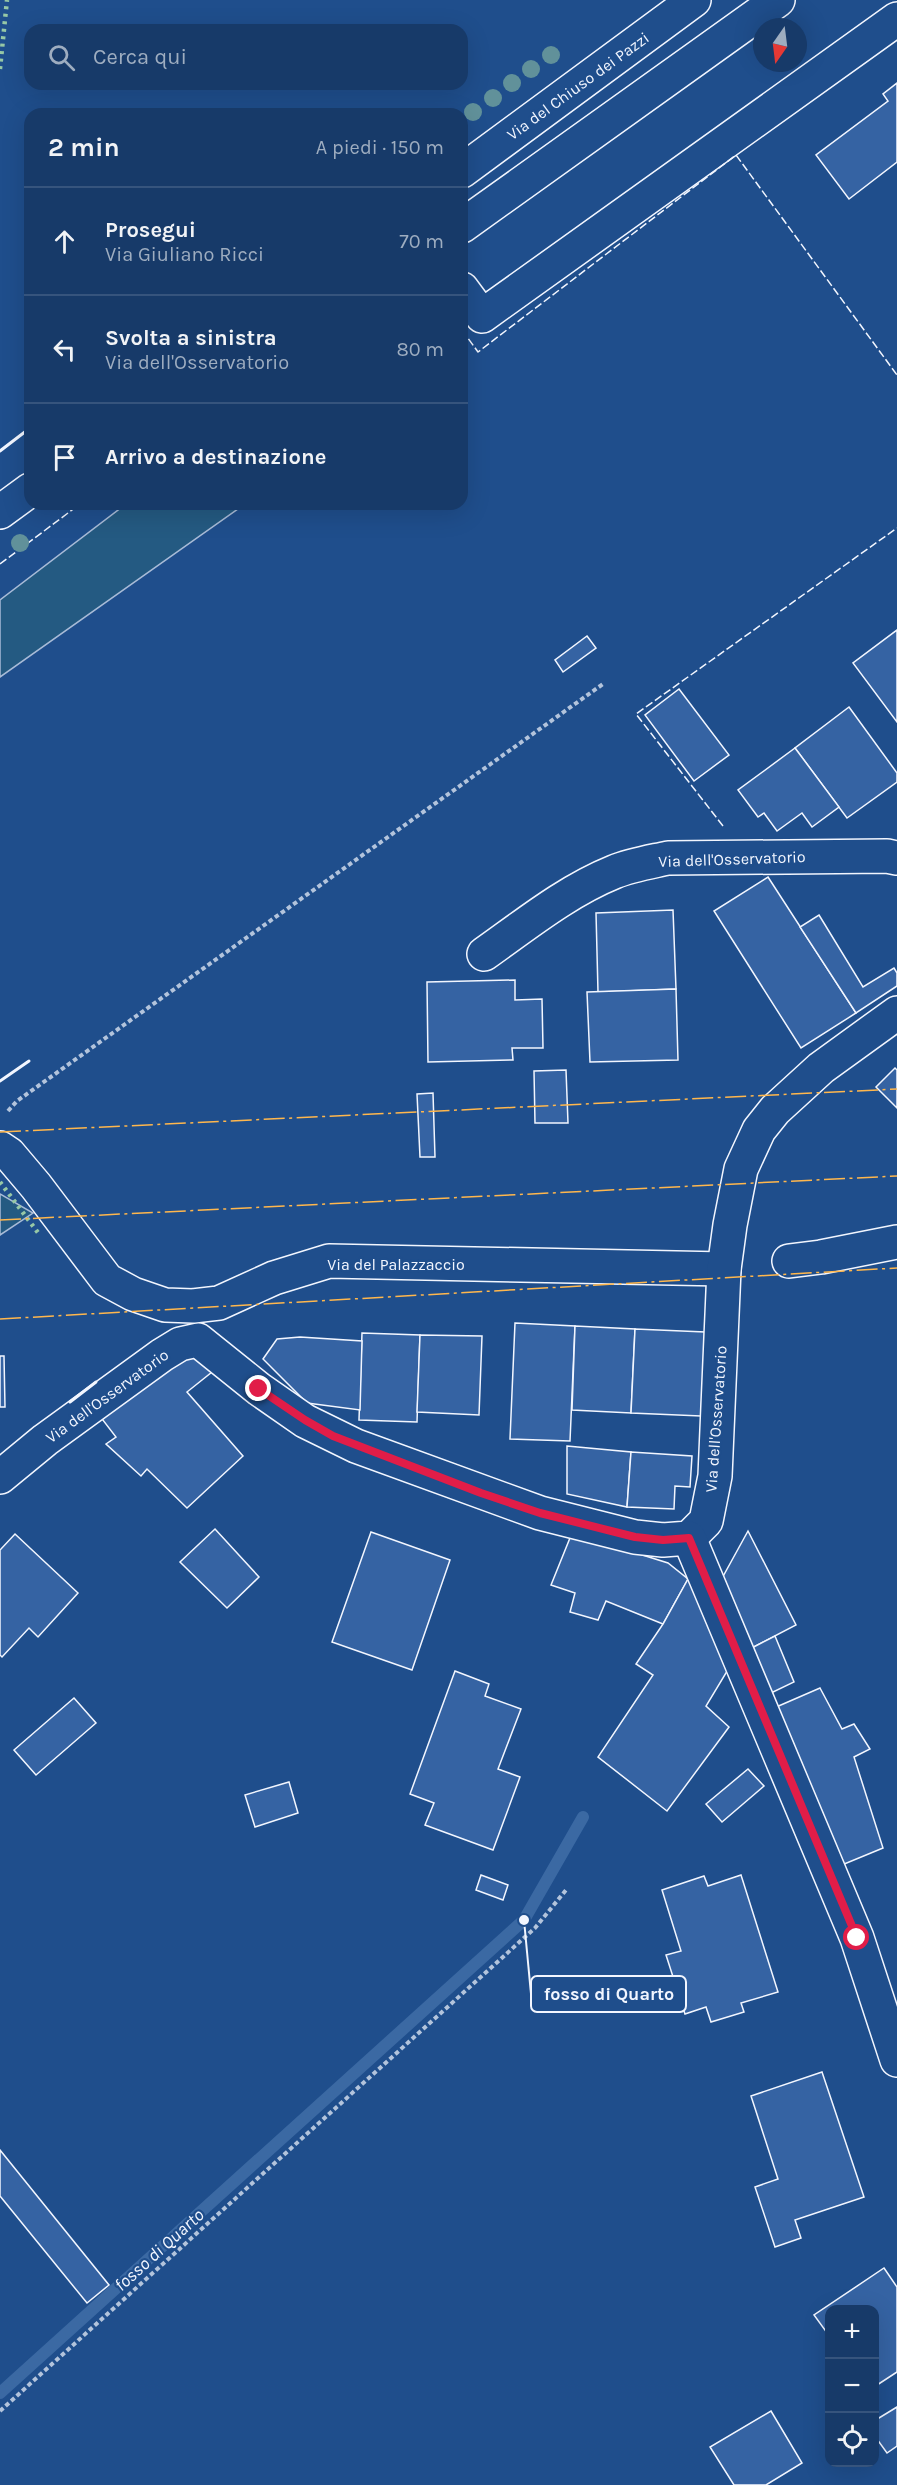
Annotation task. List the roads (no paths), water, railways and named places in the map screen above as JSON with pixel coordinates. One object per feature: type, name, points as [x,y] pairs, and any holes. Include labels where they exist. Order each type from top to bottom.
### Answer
[{"type":"street","name":"Via del Chiuso dei Pazzi","points":[[468,167],[694,0]]},
{"type":"street","points":[[468,222],[778,0]]},
{"type":"street","points":[[468,297],[482,316],[897,19]]},
{"type":"street","points":[[0,512],[24,494]]},
{"type":"street","name":"Via dell'Osservatorio","points":[[484,954],[565,897],[615,871],[643,863],[668,858],[887,856],[897,858]]},
{"type":"street","name":"Via dell'Osservatorio","points":[[0,1477],[45,1440],[162,1355],[180,1344],[198,1340],[259,1389],[305,1420],[356,1446],[540,1513],[635,1537],[663,1540],[689,1538],[698,1532],[706,1521],[715,1476],[724,1269],[741,1169],[759,1130],[801,1084],[897,1013]]},
{"type":"street","name":"Via del Palazzaccio","points":[[0,1148],[9,1154],[36,1186],[107,1280],[133,1294],[165,1305],[193,1306],[219,1303],[274,1278],[329,1261],[724,1269]]},
{"type":"street","points":[[789,1261],[897,1242]]},
{"type":"street","points":[[689,1538],[857,1938],[897,2060]]},
{"type":"waterway","name":"fosso di Quarto","points":[[0,2393],[524,1920],[583,1817]]},
{"type":"place","name":"fosso di Quarto","points":[[524,1920]]}]
